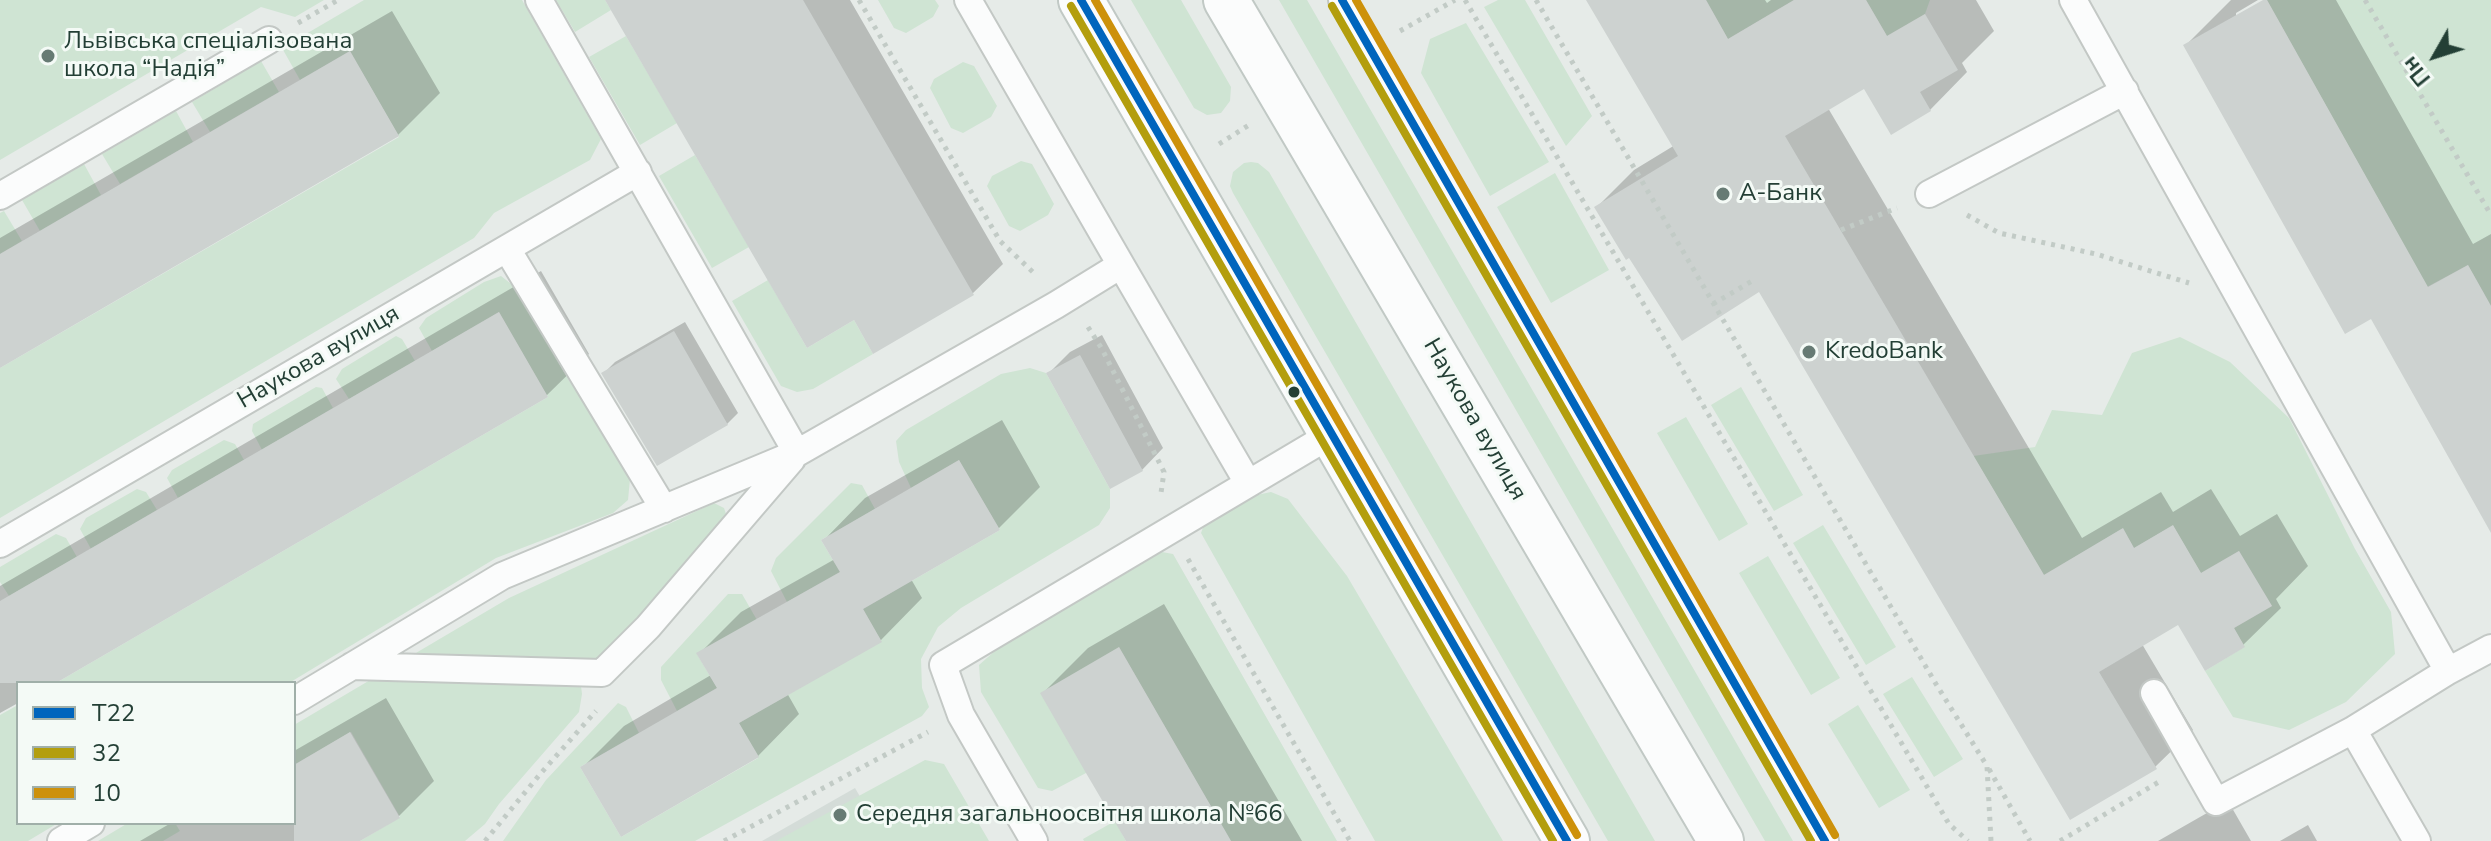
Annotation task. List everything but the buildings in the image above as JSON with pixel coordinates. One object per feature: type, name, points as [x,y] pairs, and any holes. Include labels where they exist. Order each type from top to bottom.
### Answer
[{"type":"main road","points":[[1081,0],[1567,841]]},
{"type":"main road","name":"Наукова вулиця","points":[[1226,0],[1721,841]]},
{"type":"lane","points":[[539,0],[797,453]]},
{"type":"lane","points":[[968,0],[1248,483]]},
{"type":"lane","points":[[1342,0],[1825,841]]},
{"type":"lane","points":[[2073,0],[2448,671]]},
{"type":"lane","points":[[0,196],[269,40]]},
{"type":"lane","points":[[1929,194],[2125,91]]},
{"type":"lane","name":"Наукова вулиця","points":[[0,544],[638,172]]},
{"type":"lane","points":[[507,249],[664,509]]},
{"type":"lane","points":[[296,700],[502,576],[797,453],[1121,265]]},
{"type":"lane","points":[[1034,841],[961,715],[943,665],[1332,434]]},
{"type":"lane","points":[[352,666],[602,673],[648,627],[797,453]]},
{"type":"lane","points":[[2154,693],[2216,802],[2353,730],[2491,648]]},
{"type":"lane","points":[[2353,730],[2417,841]]},
{"type":"lane","points":[[61,841],[88,825]]},
{"type":"path","points":[[859,0],[1000,241],[1041,280]]},
{"type":"path","points":[[1396,34],[1455,0]]},
{"type":"path","points":[[1465,0],[1949,824],[1968,841]]},
{"type":"path","points":[[1536,0],[2030,841]]},
{"type":"path","points":[[2365,0],[2491,215]]},
{"type":"path","points":[[1219,144],[1254,123]]},
{"type":"path","points":[[1841,230],[1929,194],[1999,233],[2096,254],[2240,299]]},
{"type":"path","points":[[1713,304],[1752,281]]},
{"type":"path","points":[[1087,326],[1102,349],[1164,472],[1161,497]]},
{"type":"path","points":[[1187,558],[1350,841]]},
{"type":"path","points":[[724,841],[961,715]]},
{"type":"path","points":[[1987,766],[1991,841]]},
{"type":"path","points":[[2060,841],[2159,782]]},
{"type":"shaded area","name":"Середня загальноосвітня школа №66","points":[[855,788],[886,841],[762,841]]},
{"type":"green space","points":[[0,0],[324,0],[295,17],[261,7],[0,160]]},
{"type":"green space","points":[[364,0],[522,0],[601,139],[590,160],[494,213],[474,238],[0,518],[0,368],[399,137],[350,51],[300,80],[282,48]]},
{"type":"green space","points":[[556,0],[605,0],[611,10],[575,32]]},
{"type":"green space","points":[[878,0],[935,0],[939,6],[933,17],[906,33],[894,28]]},
{"type":"green space","points":[[1131,0],[1181,0],[1231,87],[1230,101],[1221,113],[1207,115],[1194,108]]},
{"type":"green space","points":[[1279,0],[1307,0],[1793,841],[1765,841]]},
{"type":"green space","points":[[1498,0],[1525,0],[1592,116],[1566,146],[1484,7]]},
{"type":"green space","points":[[1706,0],[1794,0],[1728,39]]},
{"type":"green space","points":[[1866,0],[1930,0],[1925,14],[1887,36]]},
{"type":"green space","points":[[2267,0],[2491,0],[2491,306],[2468,265],[2427,287]]},
{"type":"green space","points":[[1466,23],[1549,162],[1490,196],[1421,73],[1430,39]]},
{"type":"green space","points":[[626,36],[677,123],[640,145],[589,57]]},
{"type":"green space","points":[[261,61],[279,92],[210,132],[192,102]]},
{"type":"green space","points":[[963,62],[974,66],[997,106],[991,117],[963,133],[951,128],[930,88],[934,79]]},
{"type":"green space","points":[[176,111],[193,142],[120,184],[102,154]]},
{"type":"green space","points":[[695,155],[749,247],[712,268],[659,176]]},
{"type":"green space","points":[[1021,161],[1032,164],[1054,204],[1048,215],[1020,231],[1009,226],[987,186],[992,176]]},
{"type":"green space","points":[[1244,163],[1258,163],[1269,172],[1655,841],[1608,841],[1233,193],[1230,186],[1233,172]]},
{"type":"green space","points":[[84,164],[101,195],[40,231],[22,200]]},
{"type":"green space","points":[[1555,173],[1609,270],[1551,303],[1497,207]]},
{"type":"green space","points":[[4,211],[22,241],[0,254],[0,213]]},
{"type":"green space","points":[[501,276],[515,287],[568,379],[616,451],[630,479],[628,500],[613,513],[496,558],[292,681],[59,681],[548,397],[499,312],[432,351],[419,328],[426,318],[484,282]]},
{"type":"green space","points":[[768,280],[807,348],[854,320],[873,354],[813,389],[797,392],[781,386],[732,301]]},
{"type":"green space","points":[[396,336],[402,339],[415,361],[349,399],[336,379],[342,369]]},
{"type":"green space","points":[[2180,337],[2230,362],[2289,418],[2355,549],[2391,612],[2395,654],[2346,702],[2289,730],[2233,717],[2205,671],[2244,647],[2234,628],[2272,606],[2239,551],[2201,573],[2173,526],[2134,548],[2122,529],[2044,575],[1973,456],[2035,447],[2052,410],[2102,415],[2132,353]]},
{"type":"green space","points":[[1030,368],[1046,373],[1110,489],[1110,508],[1099,525],[961,608],[938,627],[921,659],[922,688],[929,707],[922,716],[695,841],[503,841],[546,780],[618,703],[626,707],[639,733],[580,767],[621,837],[758,758],[739,723],[881,641],[863,609],[1000,530],[959,460],[911,488],[899,462],[896,441],[906,430],[1001,374]]},
{"type":"green space","points":[[316,387],[322,388],[333,408],[262,450],[252,431],[253,424]]},
{"type":"green space","points":[[1741,387],[1803,495],[1774,511],[1711,405]]},
{"type":"green space","points":[[1686,417],[1748,524],[1719,541],[1657,433]]},
{"type":"green space","points":[[224,440],[235,444],[244,460],[178,498],[167,478],[172,470]]},
{"type":"green space","points":[[851,483],[862,485],[875,509],[821,540],[840,572],[787,602],[771,571],[776,558]]},
{"type":"green space","points":[[137,489],[146,492],[157,510],[91,549],[80,529],[86,518]]},
{"type":"green space","points":[[1271,492],[1288,499],[1347,576],[1503,841],[1375,841],[1201,533],[1204,525],[1252,496]]},
{"type":"green space","points":[[714,503],[724,508],[729,523],[580,678],[582,694],[579,712],[485,824],[465,841],[360,841],[400,817],[351,732],[296,764],[296,724],[509,598]]},
{"type":"green space","points":[[1823,525],[1896,647],[1866,665],[1793,543]]},
{"type":"green space","points":[[56,534],[66,538],[77,557],[9,596],[0,582],[0,567]]},
{"type":"green space","points":[[1162,552],[1173,554],[1337,841],[1231,841],[1119,647],[1086,773],[1052,791],[1038,788],[981,692],[979,665],[996,650]]},
{"type":"green space","points":[[1768,556],[1840,678],[1811,695],[1739,573]]},
{"type":"green space","points":[[728,594],[742,594],[757,620],[697,654],[717,688],[677,711],[661,680],[661,667]]},
{"type":"green space","points":[[1912,677],[1963,759],[1934,777],[1883,694]]},
{"type":"green space","points":[[1858,705],[1910,790],[1879,808],[1828,724]]},
{"type":"green space","points":[[16,706],[16,825],[55,825],[28,841],[0,841],[0,715]]},
{"type":"green space","points":[[925,760],[944,764],[989,841],[776,841]]},
{"type":"green space","points":[[1115,821],[1126,841],[1084,841],[1083,839]]},
{"type":"green space","points":[[125,825],[176,825],[180,831],[163,841],[98,841]]},
{"type":"transit line","name":"Т22","points":[[1081,0],[1567,841]]},
{"type":"transit line","name":"10","points":[[1095,0],[1577,835]]},
{"type":"transit line","name":"Т22","points":[[1342,0],[1825,841]]},
{"type":"transit line","name":"10","points":[[1356,0],[1835,835]]},
{"type":"transit line","name":"32","points":[[1071,6],[1553,841]]},
{"type":"transit line","name":"32","points":[[1332,6],[1811,841]]},
{"type":"place","name":"Львівська спеціалізована школа “Надія”","points":[[48,56]]},
{"type":"place","name":"А-Банк","points":[[1723,194]]},
{"type":"place","name":"KredoBank","points":[[1809,352]]},
{"type":"place","name":"Середня загальноосвітня школа №66","points":[[840,815]]}]
